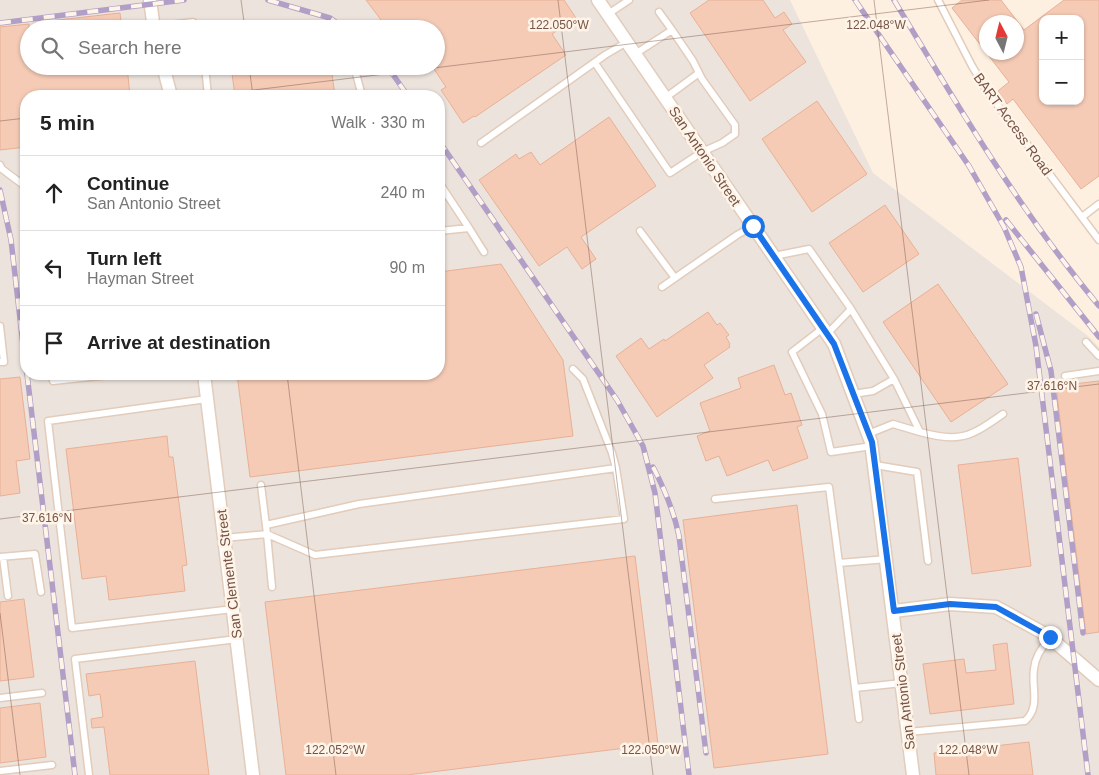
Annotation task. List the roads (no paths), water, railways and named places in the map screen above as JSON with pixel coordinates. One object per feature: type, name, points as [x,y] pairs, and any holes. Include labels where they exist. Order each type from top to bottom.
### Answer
[{"type":"street","points":[[150,0],[153,20]]},
{"type":"street","name":"San Antonio Street","points":[[598,0],[834,344],[870,440],[894,611],[913,775]]},
{"type":"street","points":[[165,75],[169,90]]},
{"type":"street","name":"San Clemente Street","points":[[205,380],[253,775]]},
{"type":"street","points":[[894,611],[950,604],[996,607],[1050,637],[1099,680]]},
{"type":"lane","points":[[608,14],[629,0]]},
{"type":"lane","name":"BART Access Road","points":[[938,0],[987,91],[1099,240]]},
{"type":"lane","points":[[595,63],[670,173],[702,152],[722,143],[735,134],[735,125],[659,12]]},
{"type":"lane","points":[[635,54],[672,30]]},
{"type":"lane","points":[[481,143],[627,42]]},
{"type":"lane","points":[[665,98],[699,73]]},
{"type":"lane","points":[[206,75],[207,90]]},
{"type":"lane","points":[[356,75],[360,90]]},
{"type":"lane","points":[[0,165],[2,169],[20,182]]},
{"type":"lane","points":[[445,192],[484,252]]},
{"type":"lane","points":[[1082,217],[1099,204]]},
{"type":"lane","points":[[662,287],[737,234],[753,226]]},
{"type":"lane","points":[[445,231],[469,228]]},
{"type":"lane","points":[[640,231],[675,278]]},
{"type":"lane","points":[[773,256],[809,249],[851,309],[894,380],[920,432]]},
{"type":"lane","points":[[851,309],[825,331],[792,352],[822,414],[831,452],[870,440],[892,424],[941,438],[957,439],[983,428],[1003,414]]},
{"type":"lane","points":[[0,326],[4,362],[0,362]]},
{"type":"lane","points":[[1086,342],[1099,356]]},
{"type":"lane","points":[[224,538],[267,534],[315,555],[624,519],[612,453],[582,379],[573,368]]},
{"type":"lane","points":[[1065,376],[1099,371]]},
{"type":"lane","points":[[53,381],[62,380]]},
{"type":"lane","points":[[853,394],[872,391],[894,380]]},
{"type":"lane","points":[[207,399],[48,421],[72,628],[233,608]]},
{"type":"lane","points":[[874,465],[917,472],[928,561]]},
{"type":"lane","points":[[266,525],[359,504],[616,468]]},
{"type":"lane","points":[[261,484],[272,587]]},
{"type":"lane","points":[[715,499],[830,487],[859,719]]},
{"type":"lane","points":[[8,596],[1,557],[35,554],[41,592]]},
{"type":"lane","points":[[839,563],[887,559]]},
{"type":"lane","points":[[908,732],[1025,721],[1032,714],[1035,700],[1034,668],[1039,651],[1050,637]]},
{"type":"lane","points":[[89,775],[75,659],[236,639]]},
{"type":"lane","points":[[855,688],[902,683]]},
{"type":"lane","points":[[0,698],[42,693]]},
{"type":"lane","points":[[0,771],[52,765]]},
{"type":"railway","points":[[24,20],[184,0]]},
{"type":"railway","points":[[268,0],[333,20]]},
{"type":"railway","points":[[855,0],[969,166],[1004,227],[1021,267],[1036,346],[1088,775]]},
{"type":"railway","points":[[894,0],[990,157],[1042,233],[1099,306]]},
{"type":"railway","points":[[0,23],[20,20]]},
{"type":"railway","points":[[393,75],[404,90]]},
{"type":"railway","points":[[445,150],[617,400],[643,446],[655,493],[689,775]]},
{"type":"railway","points":[[0,190],[11,240],[20,319]]},
{"type":"railway","points":[[1006,220],[1099,337]]},
{"type":"railway","points":[[1036,314],[1051,371],[1083,633]]},
{"type":"railway","points":[[28,380],[75,775]]},
{"type":"railway","points":[[653,467],[669,501],[679,536],[706,753]]}]
